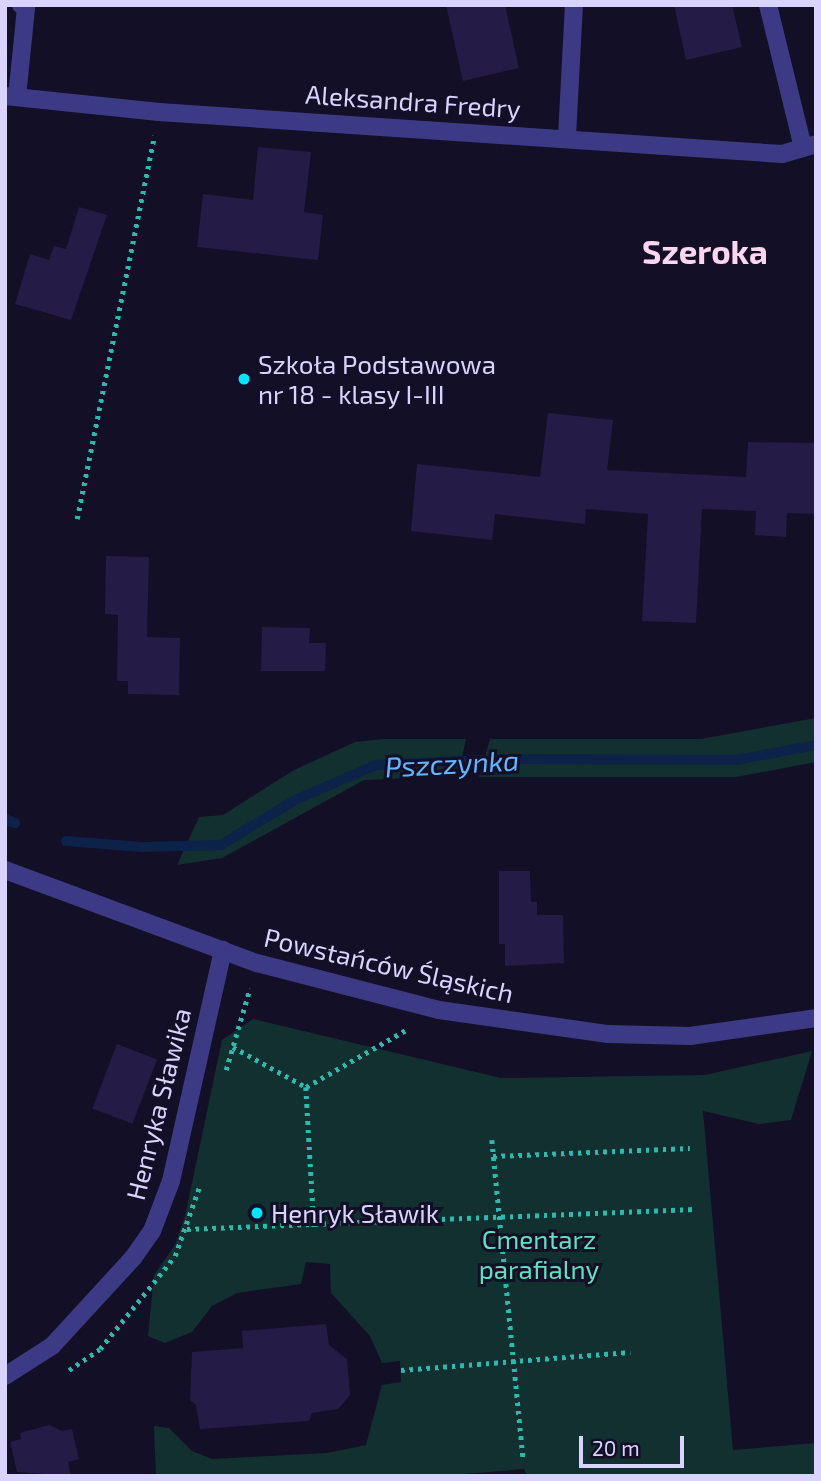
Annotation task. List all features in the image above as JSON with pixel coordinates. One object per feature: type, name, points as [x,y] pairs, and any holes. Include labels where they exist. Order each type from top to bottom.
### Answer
[{"type":"street","points":[[11,96],[26,8],[21,5]]},
{"type":"street","points":[[567,137],[573,5]]},
{"type":"street","points":[[768,5],[810,146]]},
{"type":"street","name":"Aleksandra Fredry","points":[[11,96],[159,112],[567,137],[782,154],[810,146]]},
{"type":"street","name":"Powstańców Śląskich","points":[[5,870],[223,950],[439,1010],[608,1034],[690,1036],[769,1028],[816,1018]]},
{"type":"street","name":"Henryka Sławika","points":[[5,1376],[52,1346],[133,1258],[152,1231],[171,1181],[223,950]]},
{"type":"path","points":[[77,519],[159,112]]},
{"type":"path","points":[[306,1087],[411,1027]]},
{"type":"path","points":[[233,1047],[306,1087]]},
{"type":"path","points":[[306,1087],[314,1227]]},
{"type":"path","points":[[492,1140],[523,1458]]},
{"type":"path","points":[[493,1156],[690,1148]]},
{"type":"path","points":[[187,1228],[314,1227],[499,1216],[695,1209]]},
{"type":"path","points":[[401,1370],[630,1352]]},
{"type":"green space","points":[[816,718],[816,762],[736,777],[479,777],[490,739],[701,739]]},
{"type":"green space","points":[[383,739],[466,739],[458,776],[364,780],[222,858],[177,865],[199,817],[223,815],[294,770],[355,742]]},
{"type":"green space","name":"Cmentarz parafialny","points":[[253,1019],[501,1078],[705,1075],[812,1051],[791,1120],[759,1124],[703,1111],[733,1450],[816,1443],[816,1476],[527,1476],[524,1469],[440,1476],[156,1476],[154,1426],[169,1428],[192,1451],[212,1459],[327,1453],[366,1445],[382,1385],[401,1382],[400,1361],[382,1363],[370,1336],[331,1293],[330,1264],[306,1262],[301,1284],[237,1293],[212,1306],[192,1332],[165,1343],[148,1336],[154,1275],[175,1245],[185,1216],[222,1040]]},
{"type":"building","points":[[446,5],[505,5],[519,68],[463,81]]},
{"type":"building","points":[[674,5],[732,5],[742,47],[686,60]]},
{"type":"building","points":[[258,147],[311,152],[304,212],[323,215],[318,260],[197,247],[203,194],[253,200]]},
{"type":"building","points":[[79,207],[107,215],[71,320],[15,304],[30,254],[49,260],[54,246],[66,249]]},
{"type":"building","points":[[548,413],[613,420],[607,470],[746,477],[748,442],[816,443],[816,514],[787,513],[786,537],[755,535],[756,511],[702,509],[696,623],[642,621],[648,514],[586,509],[585,524],[495,514],[492,540],[411,531],[417,464],[540,477]]},
{"type":"building","points":[[106,556],[149,557],[147,637],[180,638],[179,695],[128,694],[128,681],[117,681],[118,615],[105,614]]},
{"type":"building","points":[[262,627],[310,628],[309,643],[326,643],[325,671],[261,671]]},
{"type":"building","points":[[499,871],[530,871],[531,902],[537,902],[537,915],[563,915],[564,963],[505,966],[505,944],[499,944]]},
{"type":"building","points":[[117,1044],[157,1059],[132,1124],[92,1108]]},
{"type":"building","points":[[326,1324],[329,1345],[347,1359],[350,1395],[338,1409],[312,1413],[309,1421],[200,1429],[196,1405],[190,1400],[192,1352],[243,1348],[242,1331]]},
{"type":"building","points":[[49,1425],[62,1431],[72,1429],[79,1459],[68,1462],[71,1476],[17,1472],[10,1442],[21,1439],[20,1433]]},
{"type":"waterway","name":"Pszczynka","points":[[66,841],[142,847],[221,845],[295,800],[376,765],[503,759],[736,760],[816,745]]},
{"type":"waterway","name":"Pszczynka","points":[[5,819],[15,823]]},
{"type":"place","name":"Szkoła Podstawowa nr 18 - klasy I-III","points":[[244,379]]},
{"type":"place","name":"Henryk Sławik","points":[[257,1213]]},
{"type":"district","name":"Szeroka","points":[[705,252]]}]
